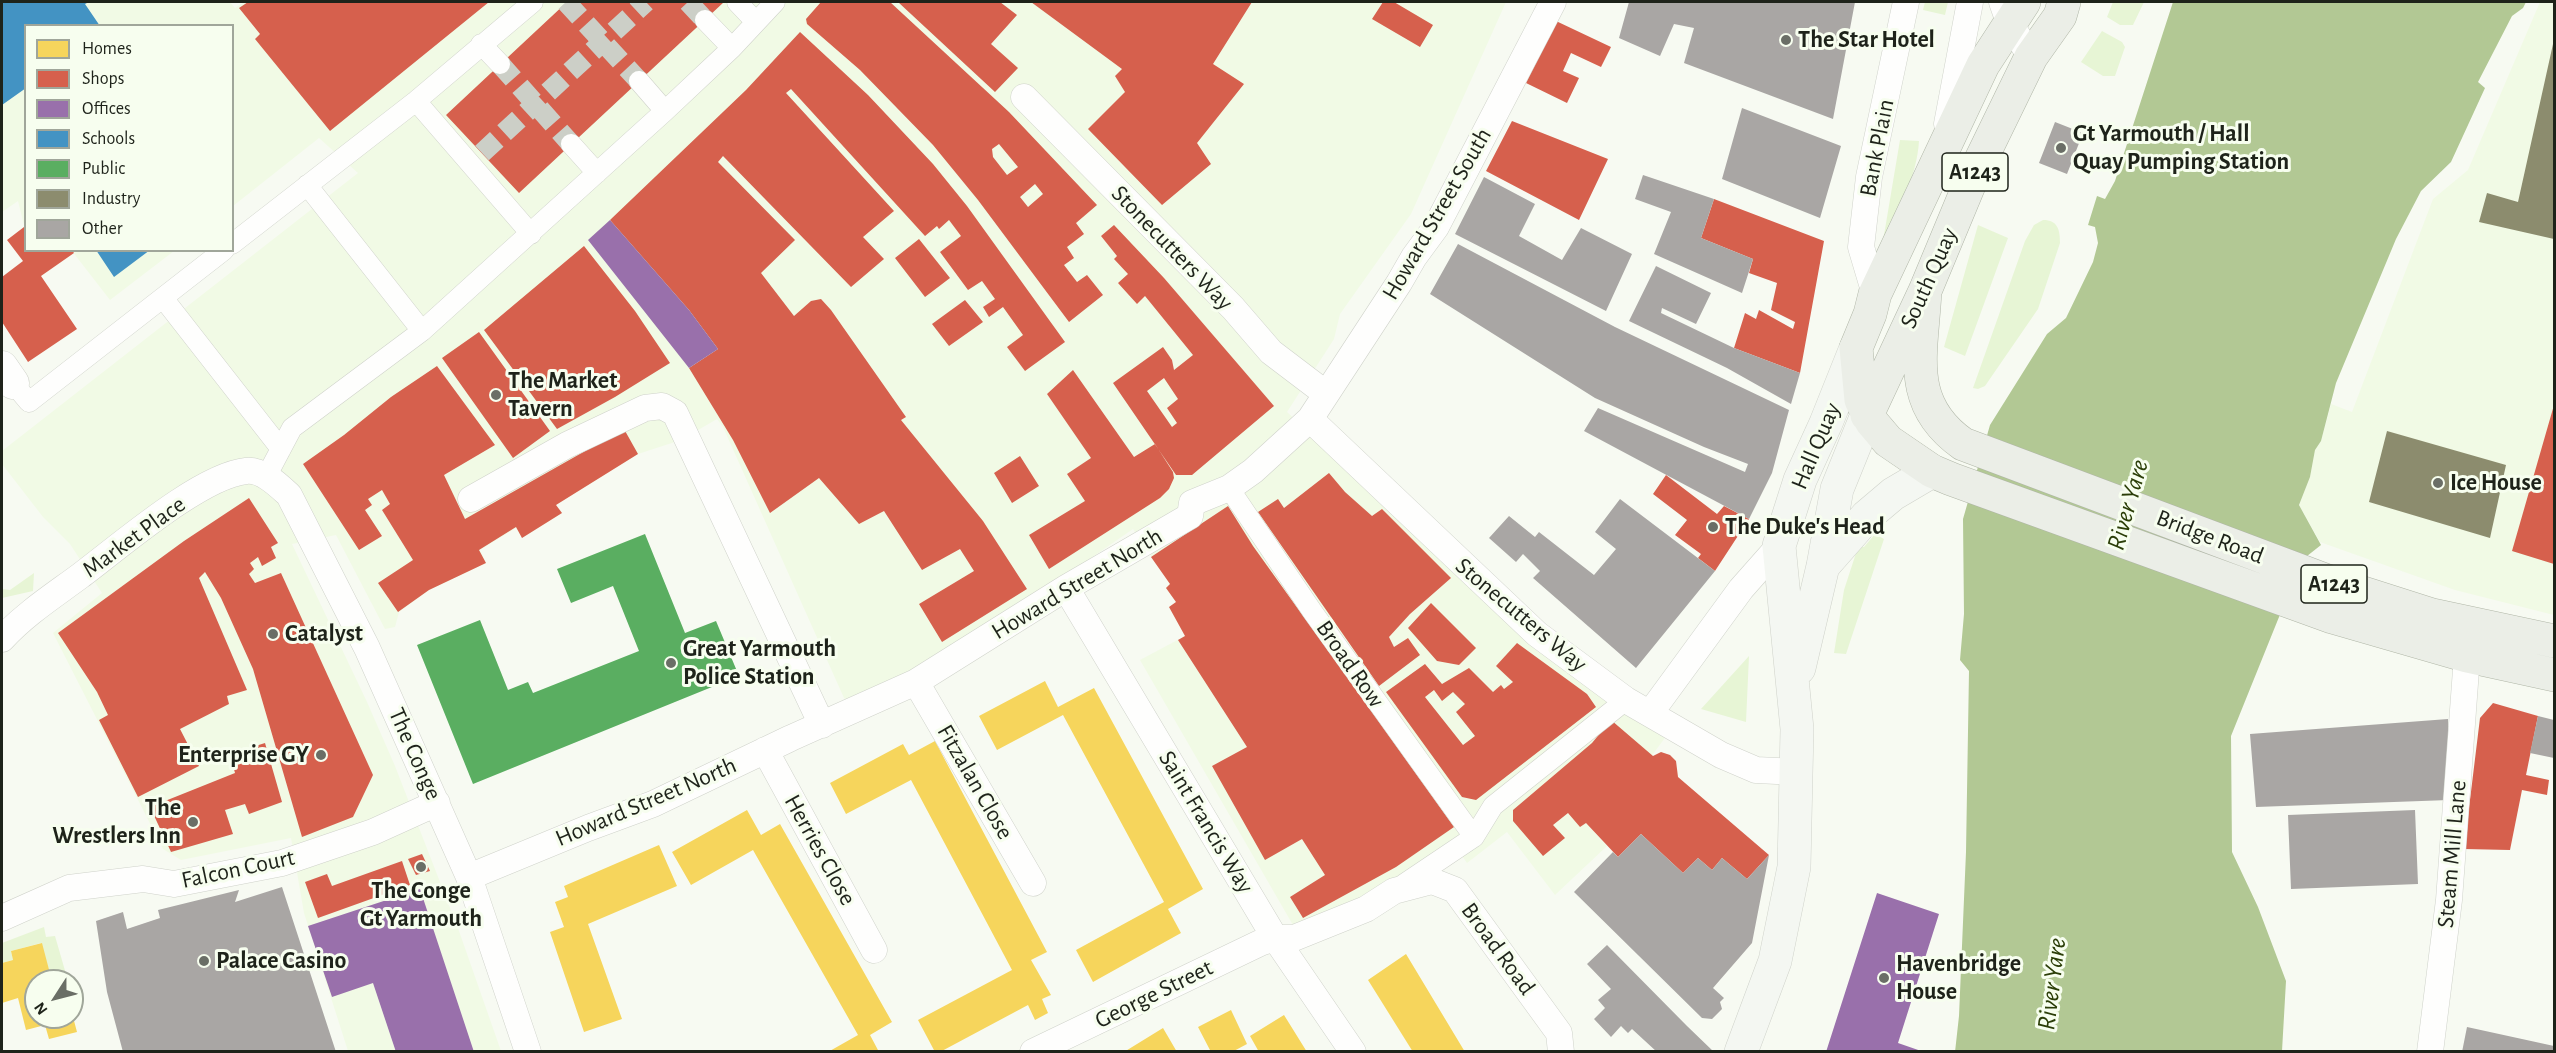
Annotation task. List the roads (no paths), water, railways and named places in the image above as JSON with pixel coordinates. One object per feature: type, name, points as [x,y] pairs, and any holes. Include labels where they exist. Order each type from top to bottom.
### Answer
[{"type":"main road","name":"South Quay","points":[[1823,566],[1837,489],[1867,415],[1925,291],[1972,178],[2031,57],[2060,16],[2064,2]]},
{"type":"main road","name":"South Quay","points":[[1856,348],[1870,314],[1875,294],[2012,8]]},
{"type":"main road","name":"Bridge Road","points":[[1925,291],[1920,376],[1923,396],[1946,432],[1963,444],[2338,585],[2427,629],[2467,656],[2554,675]]},
{"type":"main road","name":"Bridge Road","points":[[1856,348],[1861,400],[1867,415],[1888,441],[1942,475],[2332,616],[2427,629],[2554,641]]},
{"type":"main road","name":"Hall Quay","points":[[1741,1052],[1775,961],[1794,867],[1798,772],[1797,729],[1779,546],[1800,480],[1856,348]]},
{"type":"main road","points":[[1823,566],[1867,516],[1893,494],[1942,475]]},
{"type":"main road","name":"Hall Quay","points":[[1793,696],[1823,566]]},
{"type":"street","points":[[234,242],[416,101],[533,2]]},
{"type":"street","points":[[737,2],[756,22]]},
{"type":"street","points":[[266,477],[292,429],[422,331],[665,111],[732,48],[775,2]]},
{"type":"street","name":"Bank Plain","points":[[1875,294],[1861,247],[1869,177],[1906,2]]},
{"type":"street","points":[[1941,156],[1970,2]]},
{"type":"street","name":"Howard Street South","points":[[1310,419],[1399,283],[1414,256],[1436,227],[1551,6]]},
{"type":"street","points":[[2012,8],[2031,57]]},
{"type":"street","points":[[705,20],[732,48]]},
{"type":"street","points":[[481,44],[500,64]]},
{"type":"street","points":[[639,81],[665,111]]},
{"type":"street","name":"Stonecutters Way","points":[[1024,97],[1233,309],[1271,352],[1325,393]]},
{"type":"street","points":[[416,101],[475,159],[531,234]]},
{"type":"street","points":[[571,144],[597,173]]},
{"type":"street","points":[[307,185],[422,331]]},
{"type":"street","points":[[7,375],[29,402],[221,252]]},
{"type":"street","points":[[163,298],[281,449]]},
{"type":"street","points":[[471,499],[518,470],[645,408],[662,406],[675,413],[822,724]]},
{"type":"street","name":"Stonecutters Way","points":[[1310,419],[1537,634],[1626,700],[1651,712],[1721,755],[1756,770],[1798,772]]},
{"type":"street","name":"Howard Street North","points":[[469,877],[652,804],[916,682],[1066,588],[1190,516],[1192,503],[1229,488],[1253,471],[1310,419]]},
{"type":"street","name":"Market Place","points":[[5,634],[143,528],[195,493],[225,476],[249,470],[266,477]]},
{"type":"street","name":"The Conge","points":[[266,477],[289,495],[367,648],[469,877],[528,1052]]},
{"type":"street","name":"Broad Row","points":[[1229,488],[1332,639],[1474,837]]},
{"type":"street","name":"Hall Quay","points":[[1651,712],[1741,589],[1779,546]]},
{"type":"street","name":"Saint Francis Way","points":[[1066,588],[1275,938],[1353,1052]]},
{"type":"street","name":"Steam Mill Lane","points":[[2430,1052],[2449,900],[2467,656]]},
{"type":"street","name":"Fitzalan Close","points":[[916,682],[1033,883]]},
{"type":"street","points":[[1394,891],[1474,837],[1493,806],[1626,700]]},
{"type":"street","name":"Herries Close","points":[[765,750],[874,950]]},
{"type":"street","name":"Falcon Court","points":[[2,918],[69,888],[143,879],[174,884],[282,863],[373,832],[437,803]]},
{"type":"street","name":"Broad Road","points":[[1275,938],[1294,939],[1366,909],[1394,891],[1432,881],[1455,890],[1560,1042]]},
{"type":"street","name":"George Street","points":[[1044,1049],[1275,938]]},
{"type":"water","name":"River Yare","points":[[2173,2],[2526,2],[2523,8],[2512,16],[2478,82],[2485,88],[2451,162],[2421,191],[2396,239],[2336,383],[2321,441],[2315,450],[2310,477],[2299,505],[2321,545],[2302,560],[2231,736],[2232,852],[2258,907],[2286,981],[2282,1051],[1955,1052],[1959,1016],[1966,852],[1969,671],[1960,660],[1964,614],[1963,519],[1990,425],[2047,334],[2066,318],[2093,262],[2098,243],[2095,227],[2088,225],[2097,196],[2105,199],[2115,181]]},
{"type":"tunnel","points":[[566,2],[639,81]]},
{"type":"tunnel","points":[[482,153],[646,2]]},
{"type":"tunnel","points":[[688,2],[705,20]]},
{"type":"tunnel","points":[[500,64],[571,144]]},
{"type":"place","name":"The Star Hotel","points":[[1786,40]]},
{"type":"place","name":"Gt Yarmouth / Hall Quay Pumping Station","points":[[2061,148]]},
{"type":"place","name":"The Market Tavern","points":[[496,395]]},
{"type":"place","name":"Ice House","points":[[2438,483]]},
{"type":"place","name":"The Duke's Head","points":[[1713,527]]},
{"type":"place","name":"Catalyst","points":[[273,634]]},
{"type":"place","name":"Great Yarmouth Police Station","points":[[671,663]]},
{"type":"place","name":"Enterprise GY","points":[[321,755]]},
{"type":"place","name":"The Wrestlers Inn","points":[[193,822]]},
{"type":"place","name":"The Conge Gt Yarmouth","points":[[421,867]]},
{"type":"place","name":"Palace Casino","points":[[204,961]]},
{"type":"place","name":"Havenbridge House","points":[[1884,978]]}]
